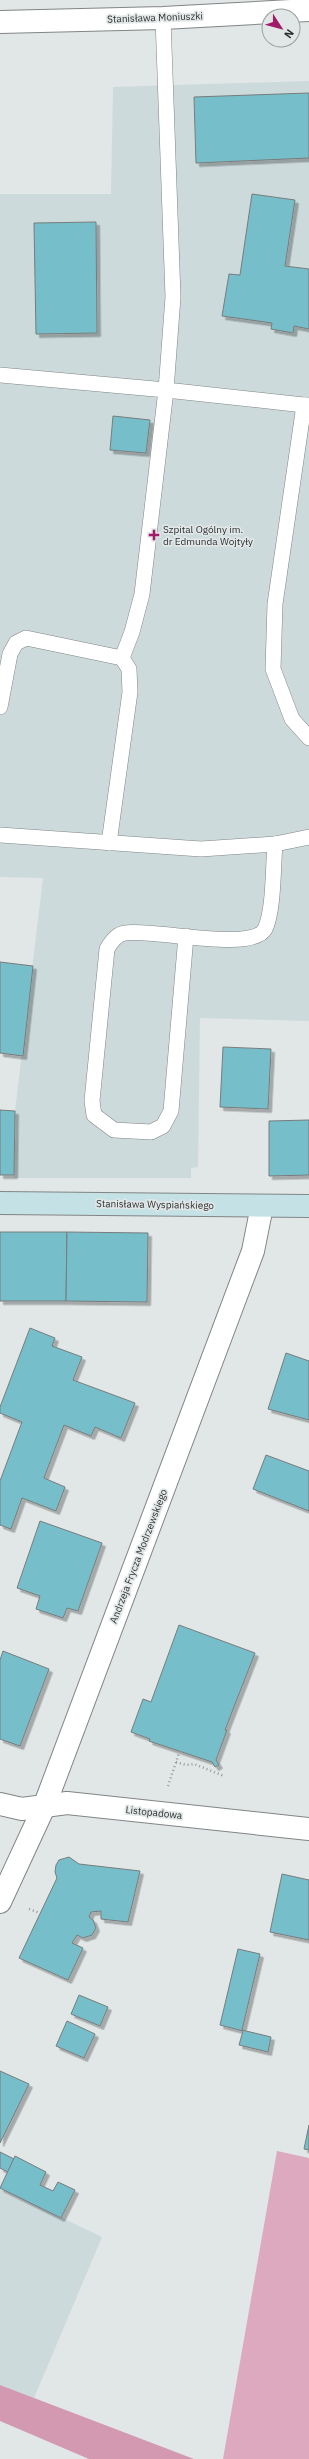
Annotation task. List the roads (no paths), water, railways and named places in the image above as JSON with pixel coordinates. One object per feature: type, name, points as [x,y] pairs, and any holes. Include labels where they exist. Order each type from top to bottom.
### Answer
[{"type":"street","name":"Stanisława Moniuszki","points":[[0,22],[162,18],[309,10]]},
{"type":"street","name":"Stanisława Wyspiańskiego","points":[[0,1203],[309,1206]]},
{"type":"street","name":"Andrzeja Frycza Modrzewskiego","points":[[0,1902],[44,1807],[253,1251],[262,1206]]},
{"type":"street","name":"Listopadowa","points":[[0,1804],[22,1809],[67,1803],[309,1828]]},
{"type":"lane","points":[[122,658],[132,632],[142,594],[166,390],[173,297],[162,18]]},
{"type":"lane","points":[[0,375],[166,390],[306,405],[275,604],[272,669],[292,719],[309,738]]},
{"type":"lane","points":[[0,707],[10,654],[16,644],[26,638],[122,658],[129,669],[130,692],[109,843]]},
{"type":"lane","points":[[0,835],[201,849],[275,844],[309,837]]},
{"type":"lane","points":[[186,936],[171,1111],[163,1126],[151,1132],[114,1130],[94,1115],[92,1101],[107,949],[113,939],[124,933],[186,936],[244,940],[255,937],[264,930],[269,917],[275,844]]},
{"type":"place","name":"Szpital Ogólny im. dr Edmunda Wojtyły","points":[[154,535]]}]
